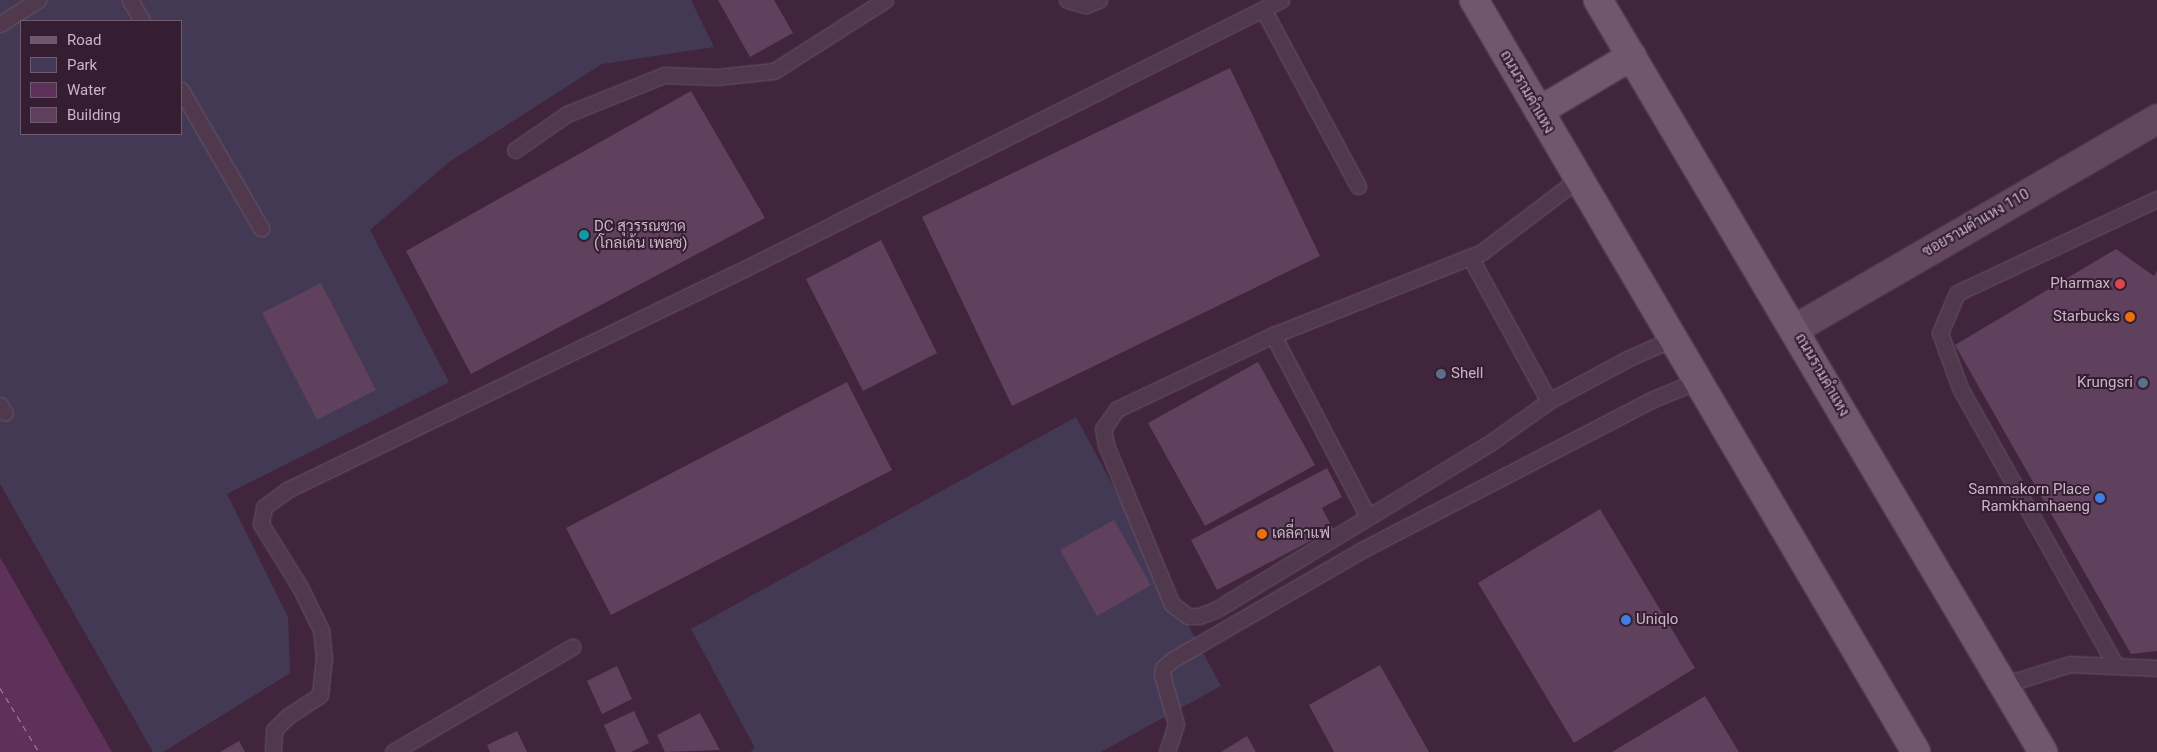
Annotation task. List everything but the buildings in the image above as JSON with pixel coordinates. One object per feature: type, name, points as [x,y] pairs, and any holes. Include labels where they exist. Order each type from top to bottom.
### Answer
[{"type":"main road","name":"ถนนรามคำแหง","points":[[1474,0],[1916,752]]},
{"type":"main road","name":"ถนนรามคำแหง","points":[[1598,0],[1795,329],[2043,752]]},
{"type":"main road","points":[[1538,111],[1632,56]]},
{"type":"street","name":"ซอยรามคำแหง 110","points":[[1795,329],[2157,119]]},
{"type":"lane","points":[[0,24],[38,0]]},
{"type":"lane","points":[[130,0],[141,20]]},
{"type":"lane","points":[[515,150],[567,114],[664,75],[717,78],[774,71],[885,0]]},
{"type":"lane","points":[[1067,0],[1086,5],[1099,0]]},
{"type":"lane","points":[[273,752],[274,730],[288,716],[320,695],[324,658],[321,630],[300,587],[261,524],[264,507],[287,490],[743,269],[1281,0]]},
{"type":"lane","points":[[1262,9],[1358,186]]},
{"type":"lane","points":[[182,92],[261,228]]},
{"type":"lane","points":[[1578,179],[1482,252],[1273,335],[1117,409],[1103,429],[1106,445],[1172,604],[1188,616],[1199,616],[1217,609],[1367,516],[1490,443],[1549,401],[1627,359],[1672,339]]},
{"type":"lane","points":[[2116,666],[1960,388],[1940,333],[1957,293],[2157,198]]},
{"type":"lane","points":[[1470,257],[1549,401]]},
{"type":"lane","points":[[1273,335],[1367,516]]},
{"type":"lane","points":[[1167,752],[1176,724],[1162,676],[1164,668],[1172,660],[1362,550],[1651,400],[1697,381]]},
{"type":"lane","points":[[393,752],[572,647]]},
{"type":"lane","points":[[2003,685],[2070,664],[2157,668]]},
{"type":"green space","points":[[0,0],[691,0],[714,47],[602,64],[449,162],[370,230],[449,382],[227,494],[288,617],[290,673],[163,752],[153,752],[0,484]]},
{"type":"green space","points":[[1076,417],[1221,686],[1101,752],[750,752],[755,748],[691,629]]},
{"type":"water","points":[[0,557],[112,752],[0,752]]},
{"type":"ferry route","points":[[0,688],[39,752]]},
{"type":"place","name":"DC สุวรรณชาด (โกลเด้น เพลซ)","points":[[584,235]]},
{"type":"place","name":"Pharmax","points":[[2120,284]]},
{"type":"place","name":"Starbucks","points":[[2130,317]]},
{"type":"place","name":"Shell","points":[[1441,374]]},
{"type":"place","name":"Krungsri","points":[[2143,383]]},
{"type":"place","name":"Sammakorn Place Ramkhamhaeng","points":[[2100,498]]},
{"type":"place","name":"เดลี่คาแฟ","points":[[1262,534]]},
{"type":"place","name":"Uniqlo","points":[[1626,620]]}]
